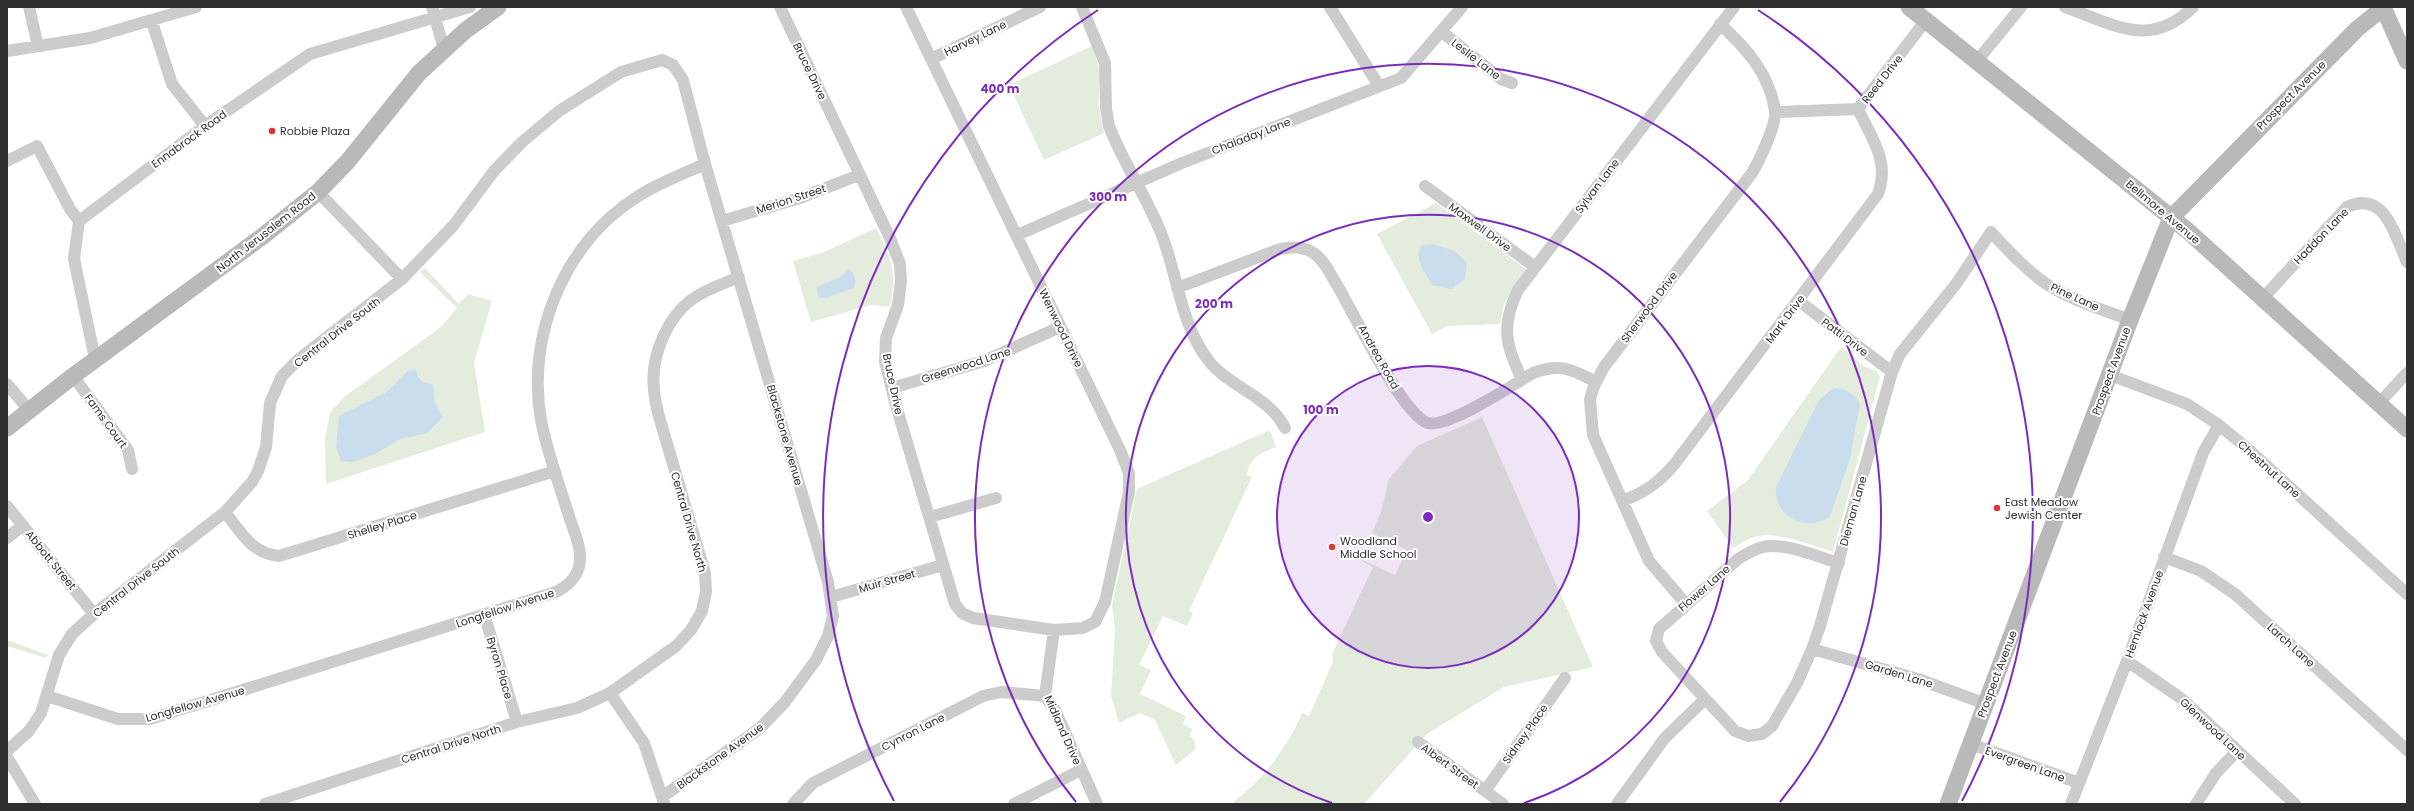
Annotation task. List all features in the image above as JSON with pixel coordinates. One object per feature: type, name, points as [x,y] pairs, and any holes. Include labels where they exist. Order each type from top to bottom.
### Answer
[{"type":"main road","name":"North Jerusalem Road","points":[[7,428],[73,376],[256,241],[318,192],[348,161],[419,73],[444,49],[498,7]]},
{"type":"main road","name":"Bellmore Avenue","points":[[1910,7],[2171,218],[2407,429]]},
{"type":"main road","points":[[2383,7],[2407,61]]},
{"type":"main road","name":"Prospect Avenue","points":[[1948,804],[2130,320],[2171,218],[2357,29],[2383,7]]},
{"type":"street","points":[[29,7],[38,46]]},
{"type":"street","points":[[7,51],[90,38],[152,22],[196,7]]},
{"type":"street","name":"Ennabrock Road","points":[[80,221],[205,126],[310,54],[434,13],[470,7]]},
{"type":"street","name":"Bruce Drive","points":[[780,7],[890,238],[900,264],[901,293],[885,350],[892,388],[955,604],[962,613],[973,618],[1054,630]]},
{"type":"street","name":"Wenwood Drive","points":[[906,7],[1017,235],[1130,473],[1108,588],[1100,614],[1094,622],[1083,628],[1054,630]]},
{"type":"street","name":"Harvey Lane","points":[[931,59],[1040,7]]},
{"type":"street","points":[[1082,7],[1105,63],[1106,108],[1109,126],[1163,238],[1187,322],[1207,359],[1226,379],[1269,409],[1284,428]]},
{"type":"street","points":[[1330,7],[1379,86]]},
{"type":"street","name":"Chaladay Lane","points":[[1017,235],[1136,182],[1406,74],[1462,7]]},
{"type":"street","name":"Sylvan Lane","points":[[1522,379],[1508,347],[1507,321],[1518,290],[1734,7]]},
{"type":"street","points":[[1977,61],[2021,7]]},
{"type":"street","points":[[2065,7],[2121,27],[2150,31],[2165,28],[2184,16],[2193,7]]},
{"type":"street","points":[[434,13],[444,49]]},
{"type":"street","name":"Reed Drive","points":[[1775,112],[1858,109],[1926,20]]},
{"type":"street","points":[[152,22],[172,84],[205,126]]},
{"type":"street","points":[[1720,24],[1746,48],[1758,65],[1775,112]]},
{"type":"street","name":"Leslie Lane","points":[[1442,32],[1501,79],[1512,83]]},
{"type":"street","name":"Blackstone Avenue","points":[[621,72],[662,60],[673,65],[679,71],[683,80],[705,164],[831,597],[833,616],[824,645],[777,713],[744,740],[664,800]]},
{"type":"street","name":"Central Drive South","points":[[7,751],[29,731],[48,696],[54,668],[63,648],[72,634],[94,614],[225,512],[252,482],[258,471],[266,448],[270,402],[282,376],[299,359],[384,296],[402,279],[434,247],[494,171],[521,143],[559,111],[621,72]]},
{"type":"street","name":"Mark Drive","points":[[1622,501],[1637,496],[1656,485],[1673,466],[1866,212],[1881,185],[1884,175],[1882,158],[1858,109]]},
{"type":"street","name":"Sherwood Drive","points":[[1686,604],[1649,561],[1593,435],[1590,399],[1596,382],[1611,357],[1752,173],[1766,146],[1775,112]]},
{"type":"street","points":[[7,161],[37,146],[70,209],[80,221],[74,260],[96,359]]},
{"type":"street","name":"Longfellow Avenue","points":[[48,696],[118,719],[139,721],[150,719],[556,592],[568,585],[575,577],[580,564],[579,550],[541,420],[538,396],[539,361],[544,327],[564,277],[588,240],[621,209],[654,187],[705,164]]},
{"type":"street","name":"Merion Street","points":[[722,221],[800,198],[860,175]]},
{"type":"street","name":"Maxwell Drive","points":[[1425,186],[1535,267]]},
{"type":"street","points":[[318,192],[402,279]]},
{"type":"street","name":"Haddon Lane","points":[[2262,299],[2347,207],[2358,202],[2373,204],[2381,210],[2407,262]]},
{"type":"street","name":"Pine Lane","points":[[1991,232],[2026,268],[2046,283],[2073,298],[2130,320]]},
{"type":"street","name":"Dieman Lane","points":[[1705,699],[1736,731],[1748,736],[1762,734],[1772,726],[1797,683],[1812,649],[1892,372],[1900,354],[1956,284],[1991,232]]},
{"type":"street","name":"Andrea Road","points":[[1178,288],[1280,249],[1296,247],[1302,248],[1322,260],[1355,314],[1402,400],[1416,417],[1428,423],[1445,422],[1522,379],[1546,369],[1568,368],[1596,382]]},
{"type":"street","name":"Central Drive North","points":[[265,804],[517,722],[577,708],[610,693],[676,646],[691,630],[702,610],[706,592],[705,573],[658,414],[654,389],[654,372],[661,343],[678,314],[696,297],[739,277]]},
{"type":"street","name":"Patti Drive","points":[[1799,301],[1892,372]]},
{"type":"street","name":"Greenwood Lane","points":[[892,388],[984,361],[1060,327]]},
{"type":"street","points":[[2379,403],[2407,373]]},
{"type":"street","name":"Chestnut Lane","points":[[2110,375],[2187,404],[2219,425],[2248,449],[2407,594]]},
{"type":"street","name":"Fams Court","points":[[73,376],[128,450],[132,470]]},
{"type":"street","points":[[7,384],[29,410]]},
{"type":"street","name":"Hemlock Avenue","points":[[2071,804],[2127,661],[2203,453],[2219,425]]},
{"type":"street","name":"Shelley Place","points":[[225,512],[257,550],[267,555],[279,556],[555,471]]},
{"type":"street","points":[[930,517],[996,498]]},
{"type":"street","name":"Abbott Street","points":[[7,506],[94,614]]},
{"type":"street","points":[[7,538],[22,526]]},
{"type":"street","name":"Flower Lane","points":[[1705,699],[1662,652],[1656,641],[1659,629],[1738,559],[1763,547],[1787,548],[1838,563]]},
{"type":"street","name":"Larch Lane","points":[[2164,557],[2201,571],[2235,594],[2407,750]]},
{"type":"street","name":"Muir Street","points":[[831,597],[943,565]]},
{"type":"street","name":"Byron Place","points":[[484,614],[517,722]]},
{"type":"street","name":"Midland Drive","points":[[1054,630],[1045,696],[1055,710],[1097,804]]},
{"type":"street","name":"Garden Lane","points":[[1812,649],[1918,679],[1986,704]]},
{"type":"street","name":"Glenwood Lane","points":[[2127,661],[2182,699],[2294,804]]},
{"type":"street","name":"Sidney Place","points":[[1485,791],[1565,678]]},
{"type":"street","name":"Cynron Lane","points":[[793,804],[813,783],[983,696],[1001,692],[1045,696]]},
{"type":"street","points":[[610,693],[644,743],[664,800]]},
{"type":"street","points":[[1617,804],[1664,739],[1705,699]]},
{"type":"street","name":"Albert Street","points":[[1418,742],[1503,804]]},
{"type":"street","name":"Evergreen Lane","points":[[1971,744],[2079,783]]},
{"type":"street","points":[[2196,804],[2216,773],[2236,751]]},
{"type":"street","points":[[7,757],[35,804]]},
{"type":"street","points":[[1014,804],[1081,770]]},
{"type":"green space","points":[[1092,46],[1098,63],[1100,81],[1098,103],[1104,133],[1044,160],[1009,85]]},
{"type":"green space","points":[[1436,203],[1526,269],[1504,303],[1500,324],[1447,326],[1432,334],[1377,234]]},
{"type":"green space","points":[[876,228],[886,248],[892,266],[893,285],[890,307],[871,305],[811,322],[793,261],[824,252]]},
{"type":"green space","points":[[425,268],[459,304],[468,294],[492,301],[474,363],[485,432],[326,484],[325,439],[330,413],[344,397],[441,327],[457,308],[420,272]]},
{"type":"green space","points":[[1841,347],[1864,366],[1877,371],[1880,377],[1833,552],[1796,540],[1766,535],[1751,538],[1733,548],[1707,511],[1748,480]]},
{"type":"green space","points":[[1482,417],[1593,667],[1504,687],[1427,734],[1364,804],[1231,804],[1253,785],[1281,752],[1296,727],[1302,713],[1309,716],[1333,662],[1332,654],[1373,567],[1354,556],[1395,575],[1407,550],[1372,533],[1381,512],[1389,479],[1417,446]]},
{"type":"green space","points":[[1270,430],[1276,447],[1261,454],[1250,464],[1247,475],[1252,477],[1189,611],[1193,613],[1187,626],[1163,616],[1139,665],[1151,670],[1140,694],[1186,716],[1183,724],[1192,729],[1190,735],[1195,742],[1195,750],[1176,765],[1155,720],[1140,713],[1119,723],[1111,696],[1115,630],[1112,605],[1137,489]]},
{"type":"green space","points":[[7,640],[48,655],[46,658],[7,646]]},
{"type":"water","points":[[1433,244],[1455,251],[1467,263],[1465,279],[1452,289],[1432,285],[1421,265],[1418,255],[1419,250],[1422,245]]},
{"type":"water","points":[[848,269],[855,277],[854,288],[826,298],[818,297],[817,287],[842,276]]},
{"type":"water","points":[[416,370],[419,379],[433,384],[434,400],[443,417],[427,433],[400,439],[377,453],[353,462],[341,461],[336,447],[339,416],[385,393],[408,371]]},
{"type":"water","points":[[1834,388],[1849,392],[1860,403],[1850,459],[1830,516],[1821,521],[1802,523],[1793,520],[1780,507],[1776,487],[1819,400]]},
{"type":"place","name":"Robbie Plaza","points":[[272,131]]},
{"type":"place","name":"East Meadow Jewish Center","points":[[1997,508]]},
{"type":"place","name":"Woodland Middle School","points":[[1332,547]]}]
